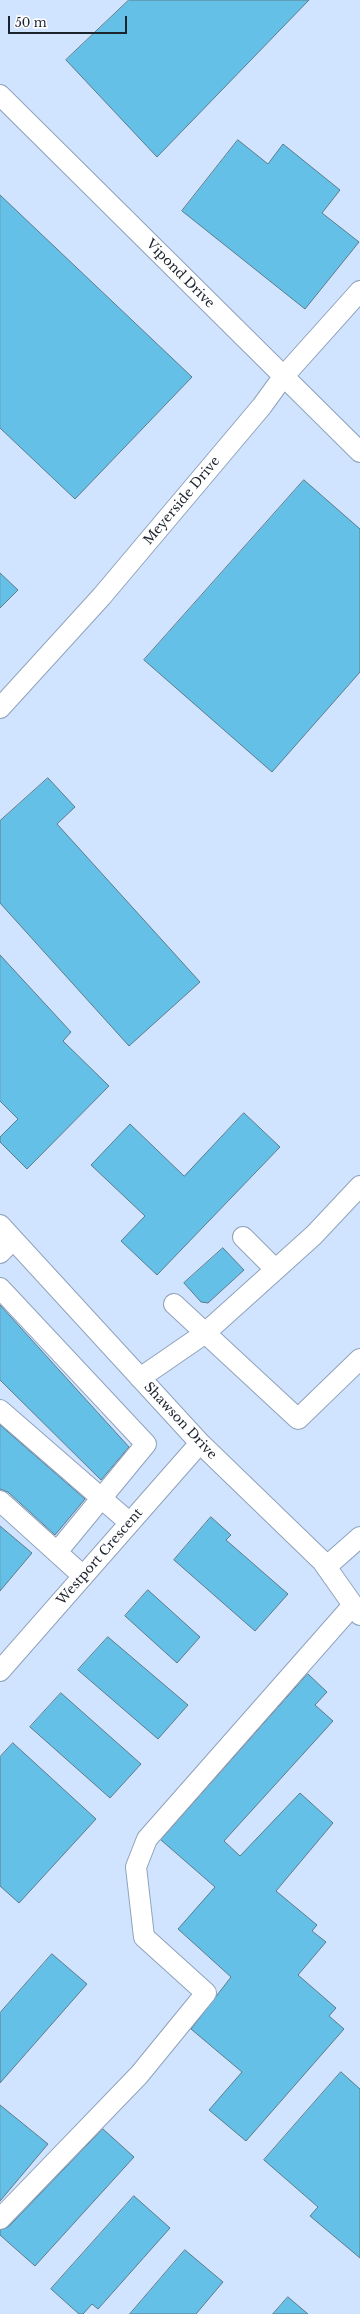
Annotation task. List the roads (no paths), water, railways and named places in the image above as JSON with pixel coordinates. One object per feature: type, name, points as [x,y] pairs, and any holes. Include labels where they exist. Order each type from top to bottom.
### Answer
[{"type":"street","name":"Vipond Drive","points":[[0,95],[360,452]]},
{"type":"street","name":"Meyerside Drive","points":[[0,708],[102,596],[262,406],[283,377],[360,291]]},
{"type":"street","points":[[140,1378],[204,1334],[314,1235],[360,1186]]},
{"type":"street","name":"Shawson Drive","points":[[0,1225],[7,1247],[140,1378],[200,1443],[326,1567],[356,1610]]},
{"type":"street","points":[[243,1238],[275,1269]]},
{"type":"street","points":[[0,1288],[146,1444],[103,1499],[57,1552]]},
{"type":"street","points":[[174,1304],[204,1334],[298,1419],[360,1359]]},
{"type":"street","points":[[0,1410],[130,1523]]},
{"type":"street","name":"Westport Crescent","points":[[0,1671],[200,1443]]},
{"type":"street","points":[[0,1501],[83,1576]]},
{"type":"street","points":[[326,1567],[358,1543]]},
{"type":"street","points":[[0,2219],[139,2075],[206,1993],[144,1938],[136,1867],[147,1839],[356,1610]]}]
